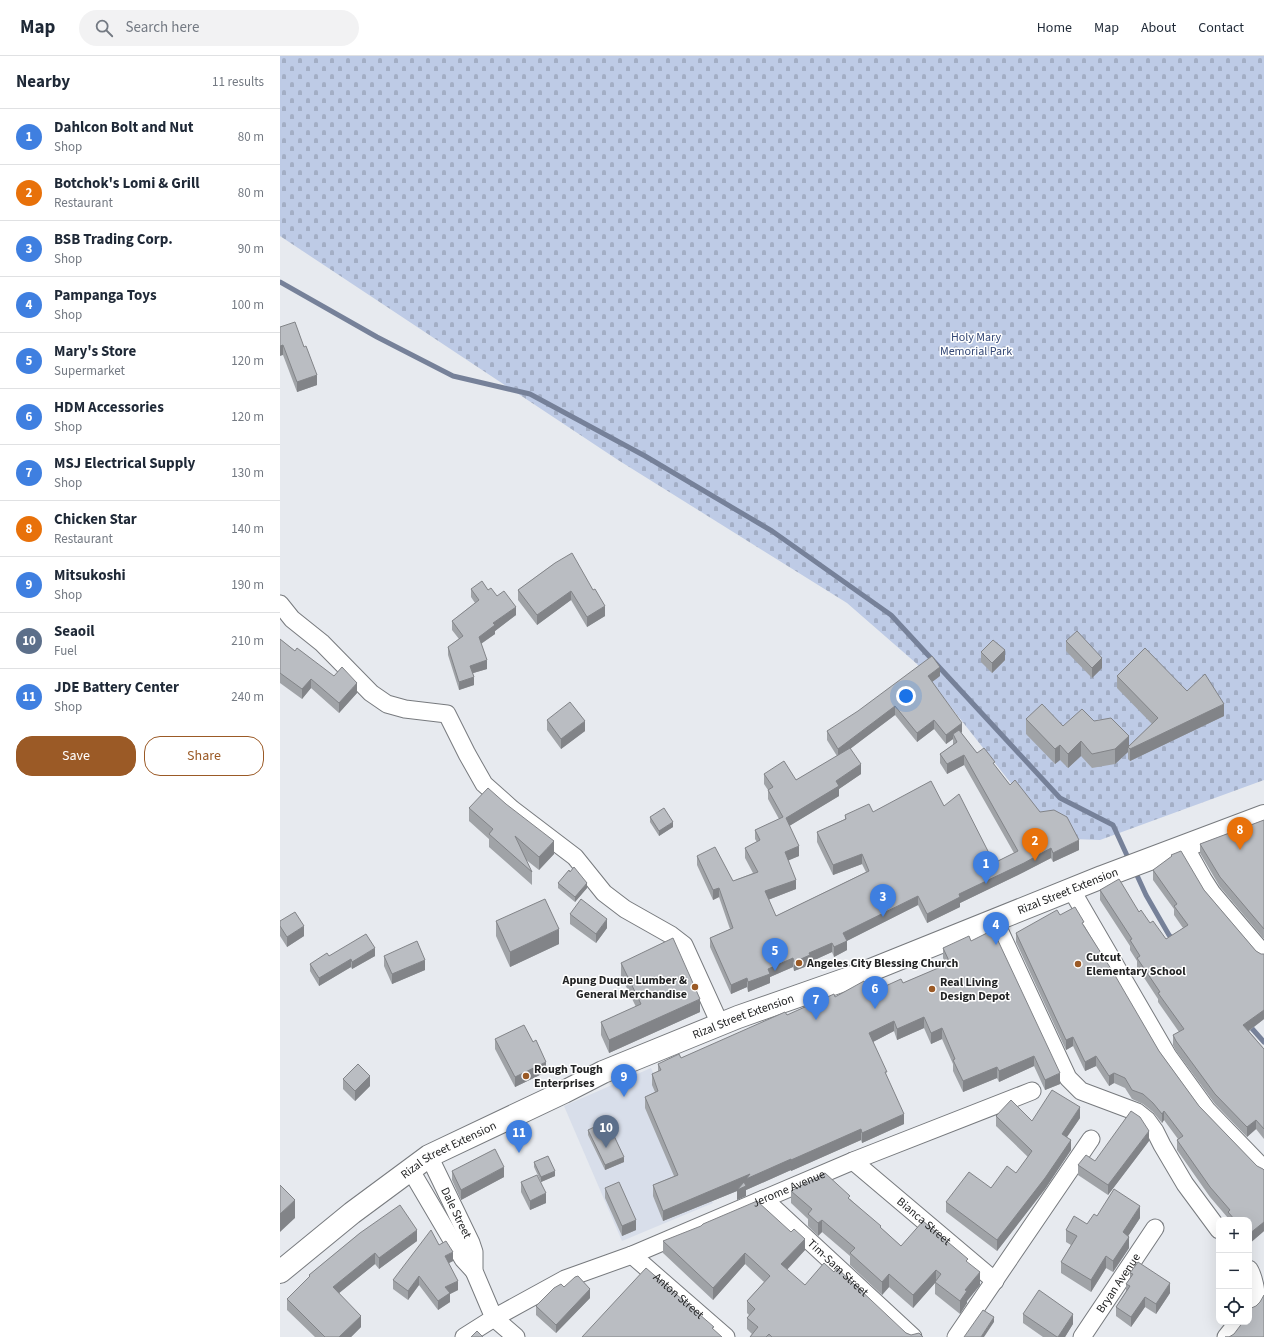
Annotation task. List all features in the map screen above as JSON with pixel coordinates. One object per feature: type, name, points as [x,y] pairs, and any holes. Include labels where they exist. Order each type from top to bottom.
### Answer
[{"type":"main road","name":"Rizal Street Extension","points":[[280,1272],[317,1241],[428,1156],[603,1072],[720,1024],[861,974],[1071,889],[1264,816]]},
{"type":"street","points":[[280,604],[292,619],[322,643],[371,693],[388,704],[405,709],[447,714],[484,784],[512,809],[575,857],[604,893],[625,909],[672,935],[684,944],[720,1024]]},
{"type":"street","points":[[1184,845],[1212,894],[1264,954]]},
{"type":"street","points":[[1071,889],[1168,1056],[1207,1110],[1264,1170]]},
{"type":"street","points":[[995,921],[1068,1078],[1081,1091],[1137,1112],[1147,1120],[1156,1132],[1185,1184],[1216,1226]]},
{"type":"street","name":"Jerome Avenue","points":[[464,1337],[494,1318],[566,1279],[632,1255],[853,1161],[1032,1091]]},
{"type":"street","points":[[956,1337],[1091,1139]]},
{"type":"street","name":"Dale Street","points":[[428,1156],[474,1252],[474,1271],[494,1318],[516,1337]]},
{"type":"street","name":"Bianca Street","points":[[853,1161],[995,1281]]},
{"type":"street","name":"Dale Street","points":[[410,1169],[462,1260],[474,1271]]},
{"type":"street","points":[[429,1202],[447,1194]]},
{"type":"street","name":"Tim-Sam Street","points":[[764,1199],[913,1337]]},
{"type":"street","name":"Bryan Avenue","points":[[1082,1337],[1155,1228]]},
{"type":"street","name":"Anton Street","points":[[632,1255],[726,1337]]},
{"type":"street","points":[[1252,1276],[1255,1286],[1255,1300],[1252,1304]]},
{"type":"street","points":[[1226,1337],[1236,1325]]},
{"type":"shaded area","points":[[651,1068],[713,1203],[622,1241],[564,1106]]},
{"type":"green space","name":"Holy Mary Memorial Park","points":[[280,56],[1264,56],[1264,780],[1100,840],[1073,839],[1032,810],[917,664],[847,603],[618,460],[280,236]]},
{"type":"building","points":[[295,322],[304,347],[306,346],[317,375],[297,382],[283,345],[280,346],[280,327]]},
{"type":"building","points":[[572,553],[593,590],[595,589],[605,606],[587,617],[571,591],[537,615],[518,590],[555,563]]},
{"type":"building","points":[[482,581],[488,590],[491,588],[497,596],[504,591],[516,607],[493,623],[495,625],[479,637],[487,660],[470,666],[474,677],[459,682],[448,647],[463,636],[452,621],[479,600],[471,589]]},
{"type":"building","points":[[1077,631],[1102,658],[1092,668],[1066,641]]},
{"type":"building","points":[[280,639],[295,651],[297,648],[334,676],[342,667],[357,683],[339,703],[311,679],[302,689],[280,673]]},
{"type":"building","points":[[993,640],[1005,650],[992,663],[981,652]]},
{"type":"building","points":[[1145,648],[1187,691],[1205,674],[1224,704],[1130,749],[1128,747],[1158,718],[1117,676]]},
{"type":"building","points":[[932,656],[940,667],[928,676],[962,723],[946,735],[934,720],[917,733],[895,706],[838,749],[827,731],[858,711]]},
{"type":"building","points":[[570,702],[585,721],[561,739],[547,720]]},
{"type":"building","points":[[1042,704],[1063,726],[1082,709],[1094,721],[1111,718],[1129,736],[1115,749],[1092,754],[1081,741],[1068,754],[1060,745],[1055,749],[1026,719]]},
{"type":"building","points":[[959,730],[977,753],[984,748],[995,762],[993,763],[1010,785],[1015,780],[1040,812],[1054,810],[1067,817],[1079,840],[1053,853],[1051,848],[1024,863],[959,894],[960,897],[927,914],[918,896],[843,933],[847,941],[834,947],[832,943],[809,953],[810,955],[794,962],[793,958],[768,969],[770,974],[748,982],[747,978],[731,985],[710,938],[733,928],[719,888],[713,890],[697,856],[715,847],[733,881],[758,872],[745,848],[760,840],[755,830],[783,817],[768,790],[773,787],[764,774],[784,761],[796,780],[850,748],[861,764],[836,781],[839,786],[786,818],[799,846],[785,852],[796,880],[765,891],[776,916],[869,871],[862,854],[833,865],[817,832],[846,819],[845,815],[869,804],[873,812],[931,781],[944,806],[959,794],[994,863],[1018,851],[964,755],[947,764],[940,754],[957,742],[953,734]]},
{"type":"building","points":[[488,788],[506,804],[554,841],[539,857],[515,836],[532,872],[489,834],[493,829],[469,808]]},
{"type":"building","points":[[664,808],[673,822],[659,831],[650,817]]},
{"type":"building","points":[[1264,820],[1264,929],[1220,877],[1200,844]]},
{"type":"building","points":[[1181,851],[1204,890],[1256,951],[1264,954],[1264,1010],[1243,1025],[1264,1049],[1264,1129],[1256,1120],[1247,1127],[1215,1094],[1176,1041],[1173,1035],[1184,1029],[1158,993],[1160,992],[1137,958],[1140,956],[1130,940],[1132,939],[1100,890],[1119,879],[1139,912],[1141,910],[1150,923],[1153,921],[1166,939],[1188,925],[1174,906],[1177,904],[1153,870],[1172,856],[1171,855]]},
{"type":"building","points":[[574,867],[587,883],[575,897],[558,883],[569,870],[570,872]]},
{"type":"building","points":[[545,899],[559,929],[510,952],[496,921]]},
{"type":"building","points":[[581,899],[607,919],[596,934],[570,914]]},
{"type":"building","points":[[1075,907],[1084,922],[1082,923],[1113,972],[1159,1051],[1199,1106],[1257,1166],[1264,1170],[1264,1222],[1252,1232],[1252,1217],[1232,1217],[1228,1212],[1230,1210],[1210,1187],[1177,1140],[1183,1136],[1164,1111],[1162,1114],[1143,1094],[1132,1090],[1125,1078],[1114,1073],[1109,1076],[1096,1056],[1085,1062],[1073,1037],[1066,1040],[1016,933],[1057,910],[1060,915]]},
{"type":"building","points":[[295,912],[304,926],[287,937],[280,926],[280,921]]},
{"type":"building","points":[[993,930],[1060,1073],[1045,1080],[1034,1056],[999,1071],[997,1067],[963,1081],[953,1060],[955,1059],[942,1028],[931,1033],[924,1017],[897,1029],[894,1021],[869,1033],[904,1114],[862,1133],[861,1129],[746,1179],[750,1174],[663,1211],[653,1185],[678,1175],[645,1097],[658,1091],[652,1074],[661,1070],[658,1064],[679,1054],[681,1058],[785,1012],[787,1015],[834,994],[835,997],[864,981],[870,993],[901,979],[903,983],[950,963],[943,948],[969,936],[971,941]]},
{"type":"building","points":[[366,934],[375,948],[352,962],[351,959],[319,978],[310,964],[327,953],[329,956]]},
{"type":"building","points":[[673,938],[700,999],[609,1040],[601,1022],[641,1004],[621,963]]},
{"type":"building","points":[[417,941],[425,960],[392,974],[384,956]]},
{"type":"building","points":[[524,1025],[533,1042],[536,1040],[546,1062],[515,1077],[495,1039]]},
{"type":"building","points":[[358,1064],[370,1076],[355,1091],[343,1079]]},
{"type":"building","points":[[1052,1090],[1080,1107],[1062,1134],[1071,1140],[1045,1178],[997,1240],[946,1202],[969,1172],[991,1188],[1007,1166],[1016,1173],[1032,1151],[996,1116],[1011,1100],[1032,1121]]},
{"type":"building","points":[[1131,1111],[1140,1117],[1149,1131],[1108,1185],[1078,1165],[1086,1155],[1095,1161]]},
{"type":"building","points":[[607,1121],[624,1157],[605,1165],[588,1130]]},
{"type":"building","points":[[495,1149],[504,1167],[461,1190],[452,1171]]},
{"type":"building","points":[[548,1156],[555,1171],[541,1177],[534,1162]]},
{"type":"building","points":[[825,1173],[850,1196],[848,1198],[881,1226],[880,1227],[901,1246],[923,1221],[968,1259],[966,1261],[980,1272],[965,1290],[967,1291],[960,1301],[935,1282],[941,1274],[936,1270],[913,1295],[889,1274],[882,1282],[850,1253],[855,1248],[822,1220],[818,1223],[808,1214],[812,1209],[791,1191]]},
{"type":"building","points":[[537,1175],[546,1193],[530,1201],[521,1182]]},
{"type":"building","points":[[619,1182],[636,1220],[622,1226],[605,1188]]},
{"type":"building","points":[[744,1182],[746,1186],[737,1190]]},
{"type":"building","points":[[280,1185],[295,1200],[280,1214]]},
{"type":"building","points":[[1114,1189],[1140,1206],[1123,1232],[1129,1237],[1113,1261],[1106,1256],[1091,1280],[1061,1262],[1077,1236],[1066,1230],[1074,1216],[1087,1224],[1094,1214],[1097,1216]]},
{"type":"building","points":[[757,1201],[791,1232],[794,1229],[805,1239],[781,1264],[805,1285],[824,1263],[834,1272],[837,1268],[906,1333],[911,1335],[919,1333],[923,1337],[772,1337],[769,1334],[766,1337],[750,1337],[758,1327],[747,1318],[755,1309],[747,1301],[770,1276],[745,1253],[713,1288],[663,1241]]},
{"type":"building","points":[[400,1205],[417,1230],[379,1258],[375,1253],[333,1287],[361,1316],[339,1337],[325,1337],[287,1299],[310,1276],[309,1275],[360,1233]]},
{"type":"building","points":[[431,1230],[439,1245],[446,1241],[453,1252],[445,1256],[458,1281],[445,1287],[450,1293],[438,1301],[419,1276],[408,1291],[393,1280]]},
{"type":"building","points":[[1138,1262],[1170,1283],[1156,1304],[1145,1297],[1131,1317],[1116,1307],[1130,1286],[1126,1284],[1133,1274],[1130,1273]]},
{"type":"building","points":[[646,1268],[714,1327],[712,1328],[722,1337],[582,1337]]},
{"type":"building","points":[[578,1276],[590,1289],[556,1325],[536,1306],[554,1288],[561,1284],[564,1287]]},
{"type":"building","points":[[1039,1290],[1073,1314],[1058,1337],[1023,1314]]},
{"type":"building","points":[[1264,1295],[1264,1337],[1229,1337],[1234,1334],[1241,1325],[1252,1325],[1252,1308],[1260,1302]]},
{"type":"building","points":[[983,1310],[994,1317],[981,1337],[964,1337]]},
{"type":"building","points":[[477,1331],[483,1337],[471,1337]]},
{"type":"waterway","points":[[280,282],[377,337],[453,376],[530,394],[645,456],[772,531],[891,615],[1060,798],[1113,825],[1130,862]]},
{"type":"waterway","points":[[1135,871],[1146,895],[1169,935],[1174,940]]},
{"type":"waterway","points":[[1248,1024],[1264,1042]]},
{"type":"place","name":"Chicken Star","points":[[1240,850]]},
{"type":"place","name":"Botchok's Lomi & Grill","points":[[1035,861]]},
{"type":"place","name":"Dahlcon Bolt and Nut","points":[[986,884]]},
{"type":"place","name":"BSB Trading Corp.","points":[[883,917]]},
{"type":"place","name":"Pampanga Toys","points":[[996,945]]},
{"type":"place","name":"Angeles City Blessing Church","points":[[799,963]]},
{"type":"place","name":"Cutcut Elementary School","points":[[1078,964]]},
{"type":"place","name":"Mary's Store","points":[[775,971]]},
{"type":"place","name":"Apung Duque Lumber & General Merchandise","points":[[695,987]]},
{"type":"place","name":"Real Living Design Depot","points":[[932,989]]},
{"type":"place","name":"HDM Accessories","points":[[875,1009]]},
{"type":"place","name":"MSJ Electrical Supply","points":[[816,1020]]},
{"type":"place","name":"Rough Tough Enterprises","points":[[526,1076]]},
{"type":"place","name":"Mitsukoshi","points":[[624,1097]]},
{"type":"place","name":"Seaoil","points":[[606,1148]]},
{"type":"place","name":"JDE Battery Center","points":[[519,1153]]}]
